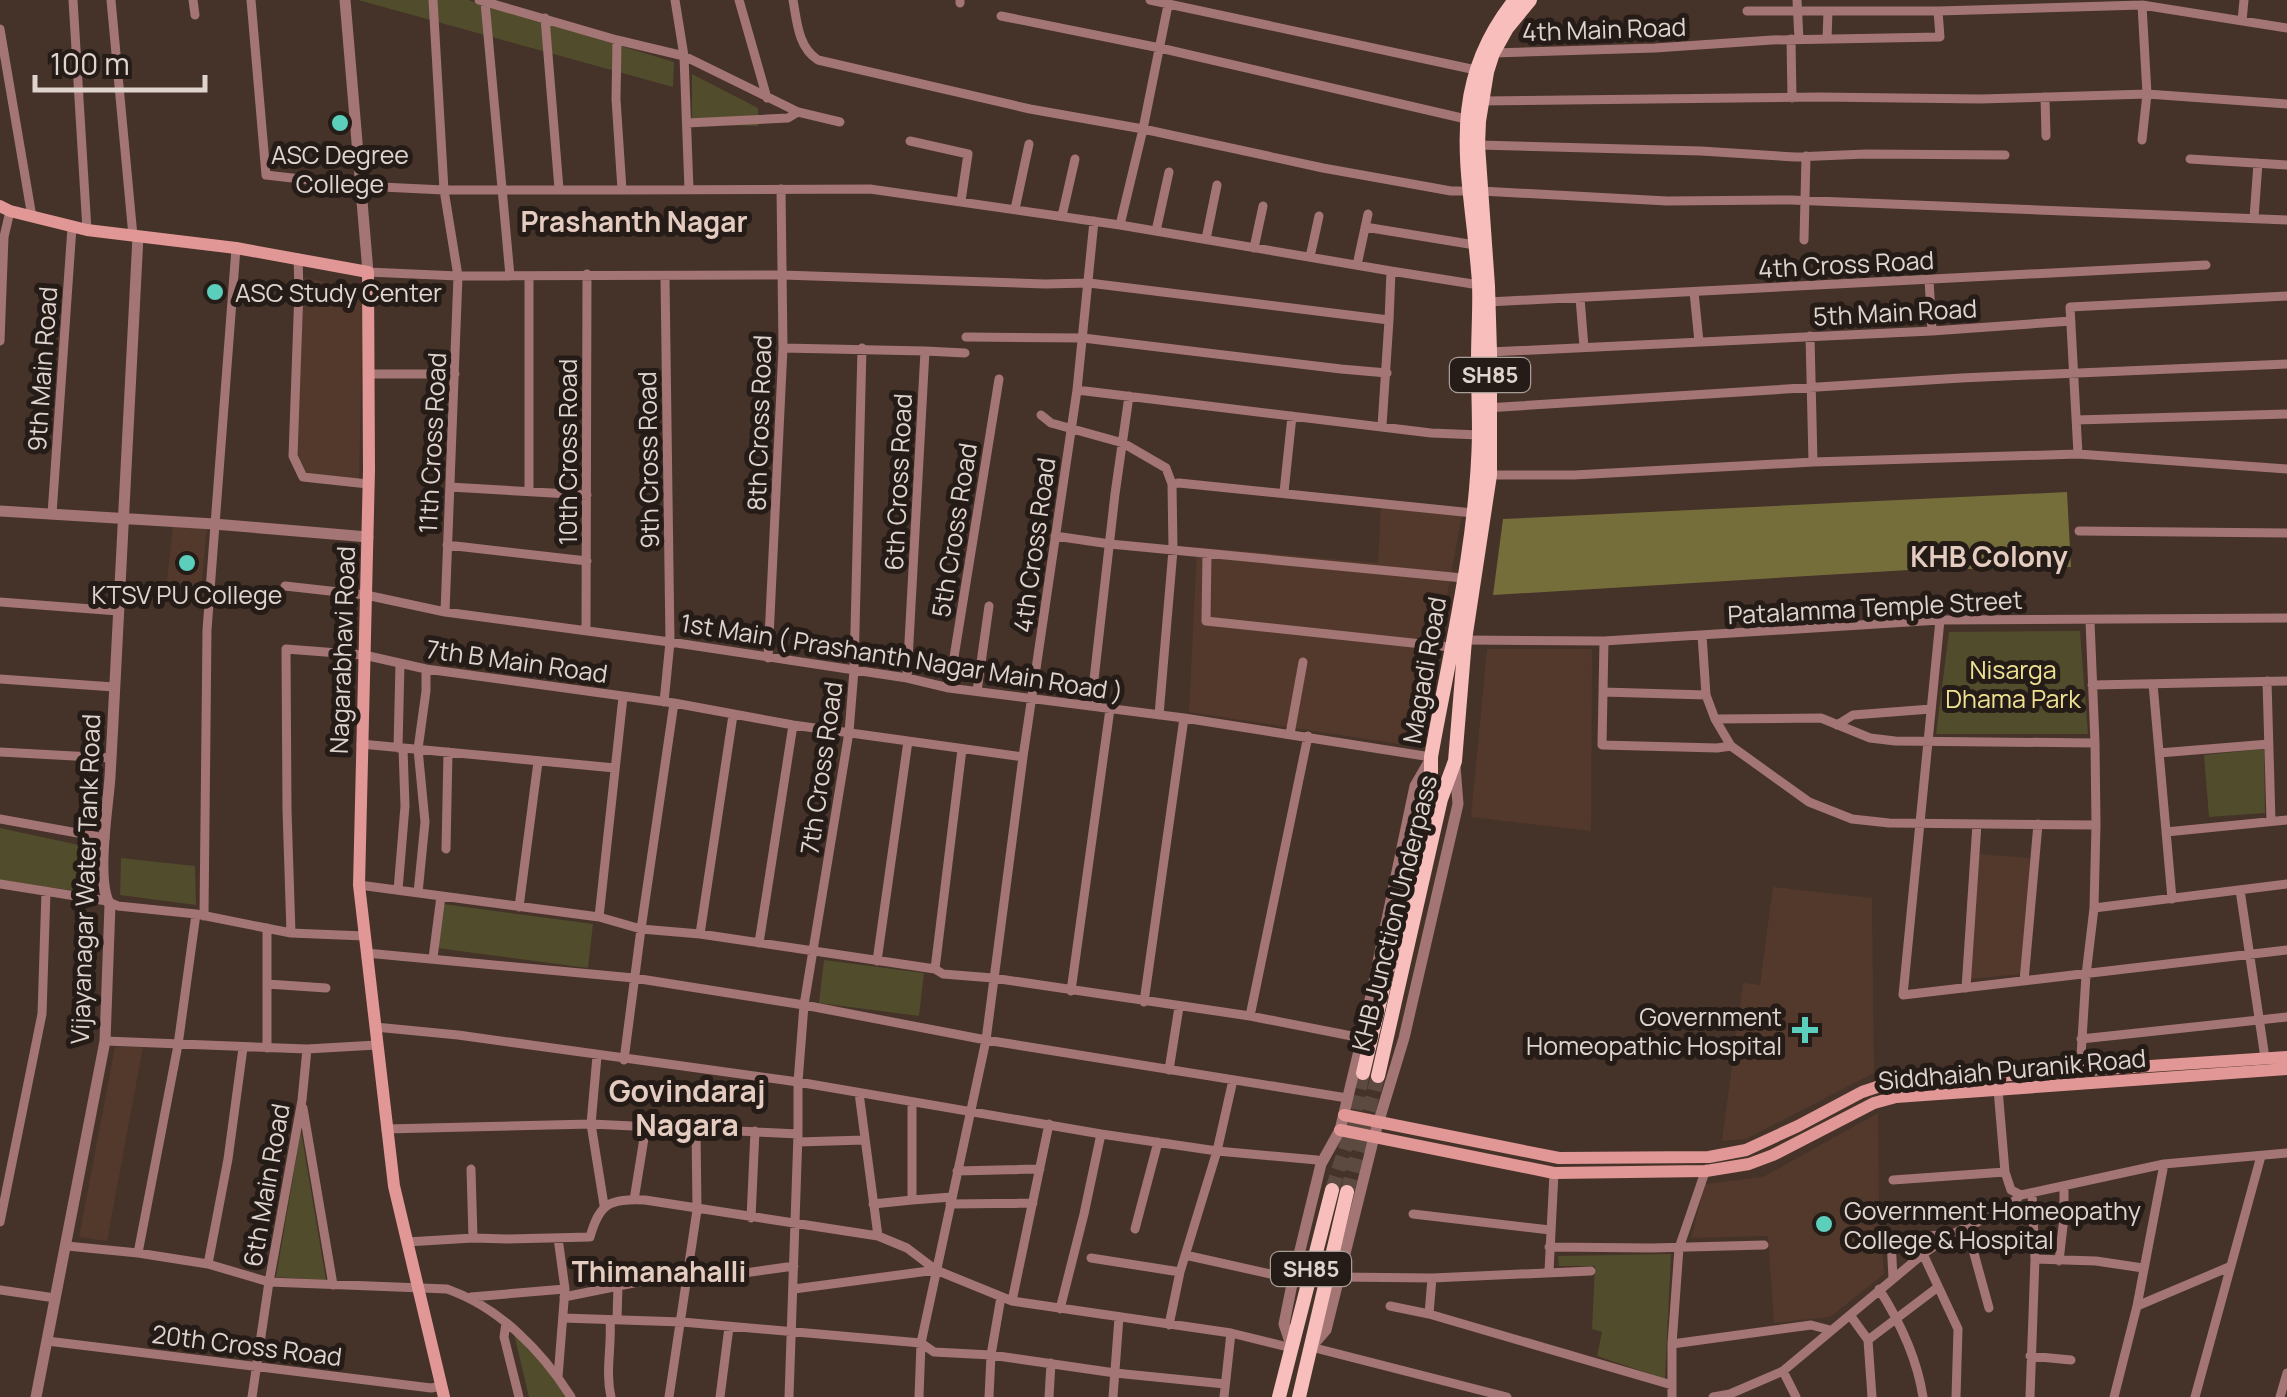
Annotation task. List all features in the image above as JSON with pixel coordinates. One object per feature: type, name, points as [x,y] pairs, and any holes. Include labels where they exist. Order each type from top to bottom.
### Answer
[{"type":"main road","name":"Magadi Road","points":[[1431,757],[1464,578],[1490,352],[1475,191],[1465,145],[1466,119],[1486,42],[1515,0]]},
{"type":"main road","name":"Magadi Road","points":[[1455,761],[1466,640],[1490,475],[1475,245],[1482,100],[1493,53],[1530,0]]},
{"type":"main road","points":[[5,209],[88,230],[236,248],[368,272]]},
{"type":"main road","name":"Nagarabhavi Road","points":[[368,272],[368,537],[359,885],[394,1186],[443,1391]]},
{"type":"main road","name":"KHB Junction Underpass","points":[[1431,757],[1431,786],[1370,1074],[1441,799],[1455,761]]},
{"type":"main road","name":"Siddhaiah Puranik Road","points":[[1340,1130],[1377,1130],[1560,1158],[1749,1164],[1874,1103],[1896,1098],[2287,1057]]},
{"type":"main road","name":"Siddhaiah Puranik Road","points":[[1344,1115],[1377,1130],[1554,1172],[1707,1164],[1746,1150],[1862,1092],[1889,1083],[2287,1069]]},
{"type":"main road","name":"SH85","points":[[1292,1348],[1339,1191],[1311,1347]]},
{"type":"main road","name":"Magadi Road","points":[[1299,1397],[1311,1347]]},
{"type":"main road","name":"Magadi Road","points":[[1279,1397],[1292,1348]]},
{"type":"street","points":[[73,0],[88,230]]},
{"type":"street","points":[[111,0],[135,236]]},
{"type":"street","points":[[194,0],[194,15]]},
{"type":"street","points":[[251,0],[266,175],[444,190],[870,190],[1120,225],[1479,285]]},
{"type":"street","points":[[345,0],[368,272],[665,278],[784,275],[1089,284],[1389,320]]},
{"type":"street","name":"11th Cross Road","points":[[434,0],[444,190],[458,276],[444,612]]},
{"type":"street","points":[[675,0],[684,56],[689,190]]},
{"type":"street","points":[[738,0],[767,98]]},
{"type":"street","points":[[793,0],[802,43],[818,60],[1030,108],[1451,191],[1666,201],[1805,200],[2287,220]]},
{"type":"street","points":[[2242,21],[2244,0]]},
{"type":"street","points":[[510,276],[482,1],[684,56],[798,112],[840,122]]},
{"type":"street","points":[[1120,225],[1160,48],[1159,2],[1476,70]]},
{"type":"street","points":[[1747,11],[1798,6],[1828,11],[1938,11],[2048,4],[2142,5],[2287,28]]},
{"type":"street","points":[[2142,5],[2147,94],[2142,140]]},
{"type":"street","points":[[1792,98],[1798,6]]},
{"type":"street","points":[[1827,39],[1828,11]]},
{"type":"street","name":"4th Main Road","points":[[1493,53],[1940,37],[1938,11]]},
{"type":"street","points":[[1001,16],[1160,48],[1466,119]]},
{"type":"street","points":[[545,18],[559,188]]},
{"type":"street","points":[[0,29],[32,217]]},
{"type":"street","points":[[617,40],[622,190]]},
{"type":"street","points":[[1482,100],[2147,94],[2287,104]]},
{"type":"street","points":[[2045,97],[2046,136]]},
{"type":"street","points":[[686,123],[788,118],[798,112]]},
{"type":"street","points":[[910,141],[968,154],[962,201]]},
{"type":"street","points":[[1015,209],[1029,144]]},
{"type":"street","points":[[1478,145],[1806,156],[2005,155]]},
{"type":"street","points":[[1804,240],[1806,156]]},
{"type":"street","points":[[1062,216],[1076,159]]},
{"type":"street","points":[[2190,159],[2287,165]]},
{"type":"street","points":[[2254,218],[2258,163]]},
{"type":"street","points":[[1156,231],[1169,172]]},
{"type":"street","points":[[1206,240],[1217,185]]},
{"type":"street","name":"8th Cross Road","points":[[768,658],[783,348],[781,189]]},
{"type":"street","points":[[1254,248],[1263,206]]},
{"type":"street","points":[[0,341],[5,209]]},
{"type":"street","points":[[1357,265],[1368,214]]},
{"type":"street","points":[[1310,257],[1319,216]]},
{"type":"street","name":"4th Cross Road","points":[[918,1397],[920,1343],[986,1040],[1077,390],[1094,221]]},
{"type":"street","name":"9th Main Road","points":[[52,514],[72,227]]},
{"type":"street","points":[[1365,228],[1475,245]]},
{"type":"street","name":"Vijayanagar Water Tank Road","points":[[36,1397],[105,1041],[110,905],[103,894],[104,838],[135,236]]},
{"type":"street","points":[[138,1253],[200,915],[207,646],[236,248]]},
{"type":"street","points":[[298,258],[293,456],[303,477],[368,484]]},
{"type":"street","name":"4th Cross Road","points":[[1488,302],[2206,265]]},
{"type":"street","points":[[1382,426],[1390,271]]},
{"type":"street","name":"10th Cross Road","points":[[586,630],[587,274]]},
{"type":"street","points":[[528,277],[528,491]]},
{"type":"street","name":"9th Cross Road","points":[[665,278],[669,703]]},
{"type":"street","points":[[1928,280],[1932,331]]},
{"type":"street","points":[[1694,292],[1699,342]]},
{"type":"street","name":"5th Main Road","points":[[1490,352],[1932,331],[2070,321],[2070,306],[2287,296]]},
{"type":"street","points":[[1580,298],[1584,347]]},
{"type":"street","points":[[2070,321],[2078,454]]},
{"type":"street","points":[[966,336],[1083,338],[1387,372]]},
{"type":"street","points":[[1810,336],[1813,462]]},
{"type":"street","points":[[783,348],[965,353]]},
{"type":"street","name":"7th Cross Road","points":[[788,1397],[804,1005],[849,732],[854,670],[862,348]]},
{"type":"street","name":"6th Cross Road","points":[[907,678],[925,351]]},
{"type":"street","points":[[1484,408],[1811,386],[2287,364]]},
{"type":"street","points":[[368,374],[455,374]]},
{"type":"street","name":"5th Cross Road","points":[[949,688],[998,378]]},
{"type":"street","points":[[1077,390],[1431,433],[1479,435]]},
{"type":"street","points":[[1092,706],[1129,396]]},
{"type":"street","points":[[2076,420],[2287,414]]},
{"type":"street","points":[[1041,415],[1050,423],[1123,443],[1166,468],[1172,484],[1173,550],[1160,715]]},
{"type":"street","points":[[1284,492],[1292,416]]},
{"type":"street","points":[[1490,475],[2078,454],[2287,469]]},
{"type":"street","points":[[1172,484],[1473,513]]},
{"type":"street","points":[[450,487],[588,495]]},
{"type":"street","points":[[0,512],[368,537]]},
{"type":"street","points":[[2079,531],[2287,532]]},
{"type":"street","points":[[1055,536],[1464,578]]},
{"type":"street","points":[[448,544],[587,561]]},
{"type":"street","points":[[1207,554],[1206,621],[1450,646]]},
{"type":"street","name":"1st Main ( Prashanth Nagar Main Road )","points":[[285,586],[366,595],[444,612],[670,642],[907,678],[949,688],[1184,718],[1431,757]]},
{"type":"street","points":[[0,602],[118,611]]},
{"type":"street","points":[[977,692],[989,606]]},
{"type":"street","name":"Patalamma Temple Street","points":[[1466,640],[1604,641],[1940,620],[2287,618]]},
{"type":"street","points":[[1940,620],[1903,995],[2287,950]]},
{"type":"street","points":[[2080,1076],[2094,908],[2096,825],[2090,621]]},
{"type":"street","points":[[1702,635],[1706,695],[1714,719],[1731,746],[1809,802],[1852,819],[1920,824],[2096,825]]},
{"type":"street","points":[[1604,641],[1602,745],[1731,746]]},
{"type":"street","name":"7th B Main Road","points":[[292,933],[286,649],[364,655],[426,669],[1023,757]]},
{"type":"street","points":[[1290,734],[1304,662]]},
{"type":"street","points":[[398,890],[405,806],[400,663]]},
{"type":"street","points":[[418,893],[425,822],[418,750],[426,669]]},
{"type":"street","points":[[0,678],[114,687]]},
{"type":"street","points":[[2266,681],[2272,821]]},
{"type":"street","points":[[2092,685],[2287,681]]},
{"type":"street","points":[[2153,684],[2172,899]]},
{"type":"street","points":[[1603,692],[1706,695]]},
{"type":"street","points":[[599,917],[623,697]]},
{"type":"street","points":[[624,1060],[669,703]]},
{"type":"street","points":[[1071,991],[1110,709]]},
{"type":"street","points":[[1837,725],[1853,715],[1931,709]]},
{"type":"street","points":[[700,934],[734,715]]},
{"type":"street","points":[[1714,719],[1807,716],[1870,738],[2095,743]]},
{"type":"street","points":[[1144,1002],[1184,718]]},
{"type":"street","points":[[759,944],[793,725]]},
{"type":"street","points":[[1250,1016],[1308,736]]},
{"type":"street","points":[[877,961],[908,741]]},
{"type":"street","points":[[361,744],[615,768]]},
{"type":"street","points":[[2159,753],[2269,744]]},
{"type":"street","points":[[935,969],[962,749]]},
{"type":"street","points":[[0,752],[111,758]]},
{"type":"street","points":[[446,849],[448,752]]},
{"type":"street","name":"Magadi Road","points":[[1292,1348],[1284,1324],[1293,1278],[1321,1164],[1344,1115],[1415,786],[1431,757]]},
{"type":"street","name":"Magadi Road","points":[[1311,1347],[1326,1330],[1404,1038],[1458,804],[1455,761]]},
{"type":"street","points":[[520,906],[538,762]]},
{"type":"street","points":[[0,819],[104,838]]},
{"type":"street","points":[[2166,832],[2287,820]]},
{"type":"street","points":[[1966,988],[1978,824]]},
{"type":"street","points":[[2024,982],[2038,824]]},
{"type":"street","points":[[0,884],[292,933],[364,936]]},
{"type":"street","points":[[2094,908],[2287,884]]},
{"type":"street","points":[[359,885],[599,917],[641,930],[700,934],[935,969],[943,974],[1250,1016],[1362,1038]]},
{"type":"street","points":[[2240,890],[2264,1058]]},
{"type":"street","points":[[0,1222],[42,1014],[46,892]]},
{"type":"street","points":[[433,958],[441,896]]},
{"type":"street","points":[[266,1048],[268,928]]},
{"type":"street","points":[[366,953],[634,978],[1347,1098]]},
{"type":"street","points":[[266,984],[326,988]]},
{"type":"street","points":[[1170,1070],[1179,1007]]},
{"type":"street","points":[[2082,1039],[2287,1017]]},
{"type":"street","points":[[375,1026],[798,1082],[1101,1134],[1217,1151],[1317,1160],[1321,1164]]},
{"type":"street","points":[[105,1041],[307,1049],[377,1045]]},
{"type":"street","points":[[208,1264],[244,1048]]},
{"type":"street","name":"6th Main Road","points":[[252,1397],[268,1282],[302,1100],[307,1049]]},
{"type":"street","points":[[407,1242],[590,1237],[604,1205],[592,1124],[597,1056]]},
{"type":"street","points":[[1168,1325],[1233,1080]]},
{"type":"street","points":[[1998,1089],[2005,1172],[2010,1190],[2027,1194]]},
{"type":"street","points":[[859,1093],[878,1236]]},
{"type":"street","points":[[302,1100],[333,1285]]},
{"type":"street","points":[[912,1102],[912,1200]]},
{"type":"street","points":[[386,1129],[592,1124],[864,1140]]},
{"type":"street","points":[[1012,1302],[1050,1124]]},
{"type":"street","points":[[634,1200],[646,1126]]},
{"type":"street","points":[[669,1397],[697,1210],[696,1128]]},
{"type":"street","points":[[751,1218],[755,1131]]},
{"type":"street","points":[[1060,1309],[1101,1134]]},
{"type":"street","points":[[1136,1230],[1158,1142]]},
{"type":"street","points":[[1712,1397],[1730,1394],[1783,1371],[1923,1254],[2027,1194],[2164,1164],[2287,1152]]},
{"type":"street","points":[[2195,1397],[2261,1156]]},
{"type":"street","points":[[1672,1397],[1679,1248],[1707,1164]]},
{"type":"street","points":[[2114,1397],[2137,1306],[2164,1164]]},
{"type":"street","points":[[472,1169],[473,1238]]},
{"type":"street","points":[[956,1171],[1040,1169]]},
{"type":"street","points":[[1549,1271],[1554,1172]]},
{"type":"street","points":[[1893,1180],[2005,1172]]},
{"type":"street","points":[[2059,1261],[2064,1186]]},
{"type":"street","points":[[2027,1194],[2035,1260],[2030,1397]]},
{"type":"street","points":[[604,1205],[634,1200],[878,1236],[907,1248],[936,1270],[1012,1302],[1231,1333],[1292,1348]]},
{"type":"street","points":[[873,1204],[912,1200],[1033,1203]]},
{"type":"street","points":[[1413,1214],[1550,1230]]},
{"type":"street","points":[[1968,1228],[1989,1308]]},
{"type":"street","points":[[1894,1278],[1891,1240],[1952,1234]]},
{"type":"street","points":[[558,1238],[564,1293],[558,1377]]},
{"type":"street","points":[[1549,1247],[1764,1244]]},
{"type":"street","points":[[66,1246],[208,1264],[268,1282],[447,1289],[471,1297],[530,1343],[571,1397]]},
{"type":"street","points":[[1923,1254],[1958,1328],[1956,1397]]},
{"type":"street","points":[[1185,1255],[1293,1278]]},
{"type":"street","points":[[1091,1258],[1180,1272]]},
{"type":"street","points":[[2035,1260],[2143,1268]]},
{"type":"street","points":[[471,1297],[564,1293],[794,1266]]},
{"type":"street","points":[[2137,1306],[2230,1267]]},
{"type":"street","points":[[794,1289],[936,1270]]},
{"type":"street","points":[[1339,1277],[1432,1278],[1591,1271]]},
{"type":"street","points":[[1429,1314],[1432,1278]]},
{"type":"street","points":[[611,1397],[607,1380],[618,1285]]},
{"type":"street","points":[[1868,1340],[1938,1287]]},
{"type":"street","points":[[1879,1289],[1897,1317],[1920,1376],[1923,1397]]},
{"type":"street","points":[[0,1290],[56,1298]]},
{"type":"street","points":[[989,1397],[991,1355],[1001,1297]]},
{"type":"street","points":[[1390,1306],[1672,1385]]},
{"type":"street","points":[[1850,1315],[1868,1340],[1872,1397]]},
{"type":"street","points":[[563,1318],[682,1322],[920,1343],[934,1352],[991,1355],[1226,1384]]},
{"type":"street","points":[[1113,1397],[1119,1318]]},
{"type":"street","points":[[506,1323],[504,1337],[519,1397]]},
{"type":"street","points":[[1672,1344],[1811,1325],[1830,1330]]},
{"type":"street","points":[[720,1397],[729,1327]]},
{"type":"street","points":[[1224,1397],[1231,1333]]},
{"type":"street","name":"20th Cross Road","points":[[47,1341],[443,1391]]},
{"type":"street","points":[[1311,1347],[1506,1397]]},
{"type":"street","points":[[2030,1356],[2072,1360]]},
{"type":"street","points":[[1049,1397],[1051,1364]]},
{"type":"street","points":[[1783,1371],[1796,1397]]},
{"type":"street","points":[[2280,1397],[2287,1374]]},
{"type":"shaded area","points":[[304,277],[363,291],[359,479],[305,473],[297,454]]},
{"type":"shaded area","points":[[2067,492],[2071,567],[1909,570],[1493,595],[1503,519]]},
{"type":"shaded area","points":[[1381,506],[1462,515],[1419,747],[1189,712],[1197,547],[1378,563]]},
{"type":"shaded area","name":"KTSV PU College","points":[[173,524],[207,527],[200,600],[165,600]]},
{"type":"shaded area","points":[[1487,649],[1592,649],[1591,831],[1471,817]]},
{"type":"shaded area","points":[[1977,854],[2030,858],[2021,974],[1971,979]]},
{"type":"shaded area","name":"Government Homeopathic Hospital","points":[[1773,887],[1872,898],[1874,1073],[1746,1139],[1722,1141],[1743,983],[1760,985]]},
{"type":"shaded area","points":[[115,1047],[143,1047],[107,1241],[79,1237]]},
{"type":"shaded area","name":"Government Homeopathy College & Hospital","points":[[1878,1113],[1884,1274],[1830,1317],[1774,1323],[1768,1236],[1691,1238],[1705,1184],[1763,1177]]},
{"type":"green space","points":[[358,0],[468,0],[674,62],[673,87]]},
{"type":"green space","points":[[692,74],[758,108],[758,126],[692,124]]},
{"type":"green space","name":"Nisarga Dhama Park","points":[[2080,631],[2088,734],[1936,734],[1949,632]]},
{"type":"green space","points":[[2264,749],[2265,813],[2209,817],[2204,755]]},
{"type":"green space","points":[[0,828],[102,850],[97,894],[0,880]]},
{"type":"green space","points":[[121,858],[195,866],[196,905],[120,895]]},
{"type":"green space","points":[[443,904],[593,924],[588,968],[437,948]]},
{"type":"green space","points":[[824,960],[924,973],[919,1016],[819,1003]]},
{"type":"green space","points":[[301,1131],[326,1280],[276,1277]]},
{"type":"green space","points":[[1671,1254],[1665,1379],[1597,1356],[1602,1332],[1592,1329],[1595,1266],[1559,1266],[1558,1256]]},
{"type":"green space","points":[[514,1334],[539,1358],[568,1397],[529,1397]]},
{"type":"tunnel","points":[[1332,1190],[1363,1073]]},
{"type":"tunnel","points":[[1347,1192],[1378,1076]]},
{"type":"place","name":"ASC Degree College","points":[[340,123]]},
{"type":"place","name":"ASC Study Center","points":[[215,292]]},
{"type":"place","name":"KTSV PU College","points":[[187,563]]},
{"type":"place","name":"Government Homeopathic Hospital","points":[[1805,1030]]},
{"type":"place","name":"Government Homeopathy College & Hospital","points":[[1824,1224]]},
{"type":"district","name":"Prashanth Nagar","points":[[634,221]]},
{"type":"district","name":"KHB Colony","points":[[1989,556]]},
{"type":"district","name":"Govindaraj Nagara","points":[[687,1107]]},
{"type":"district","name":"Thimanahalli","points":[[659,1271]]}]
